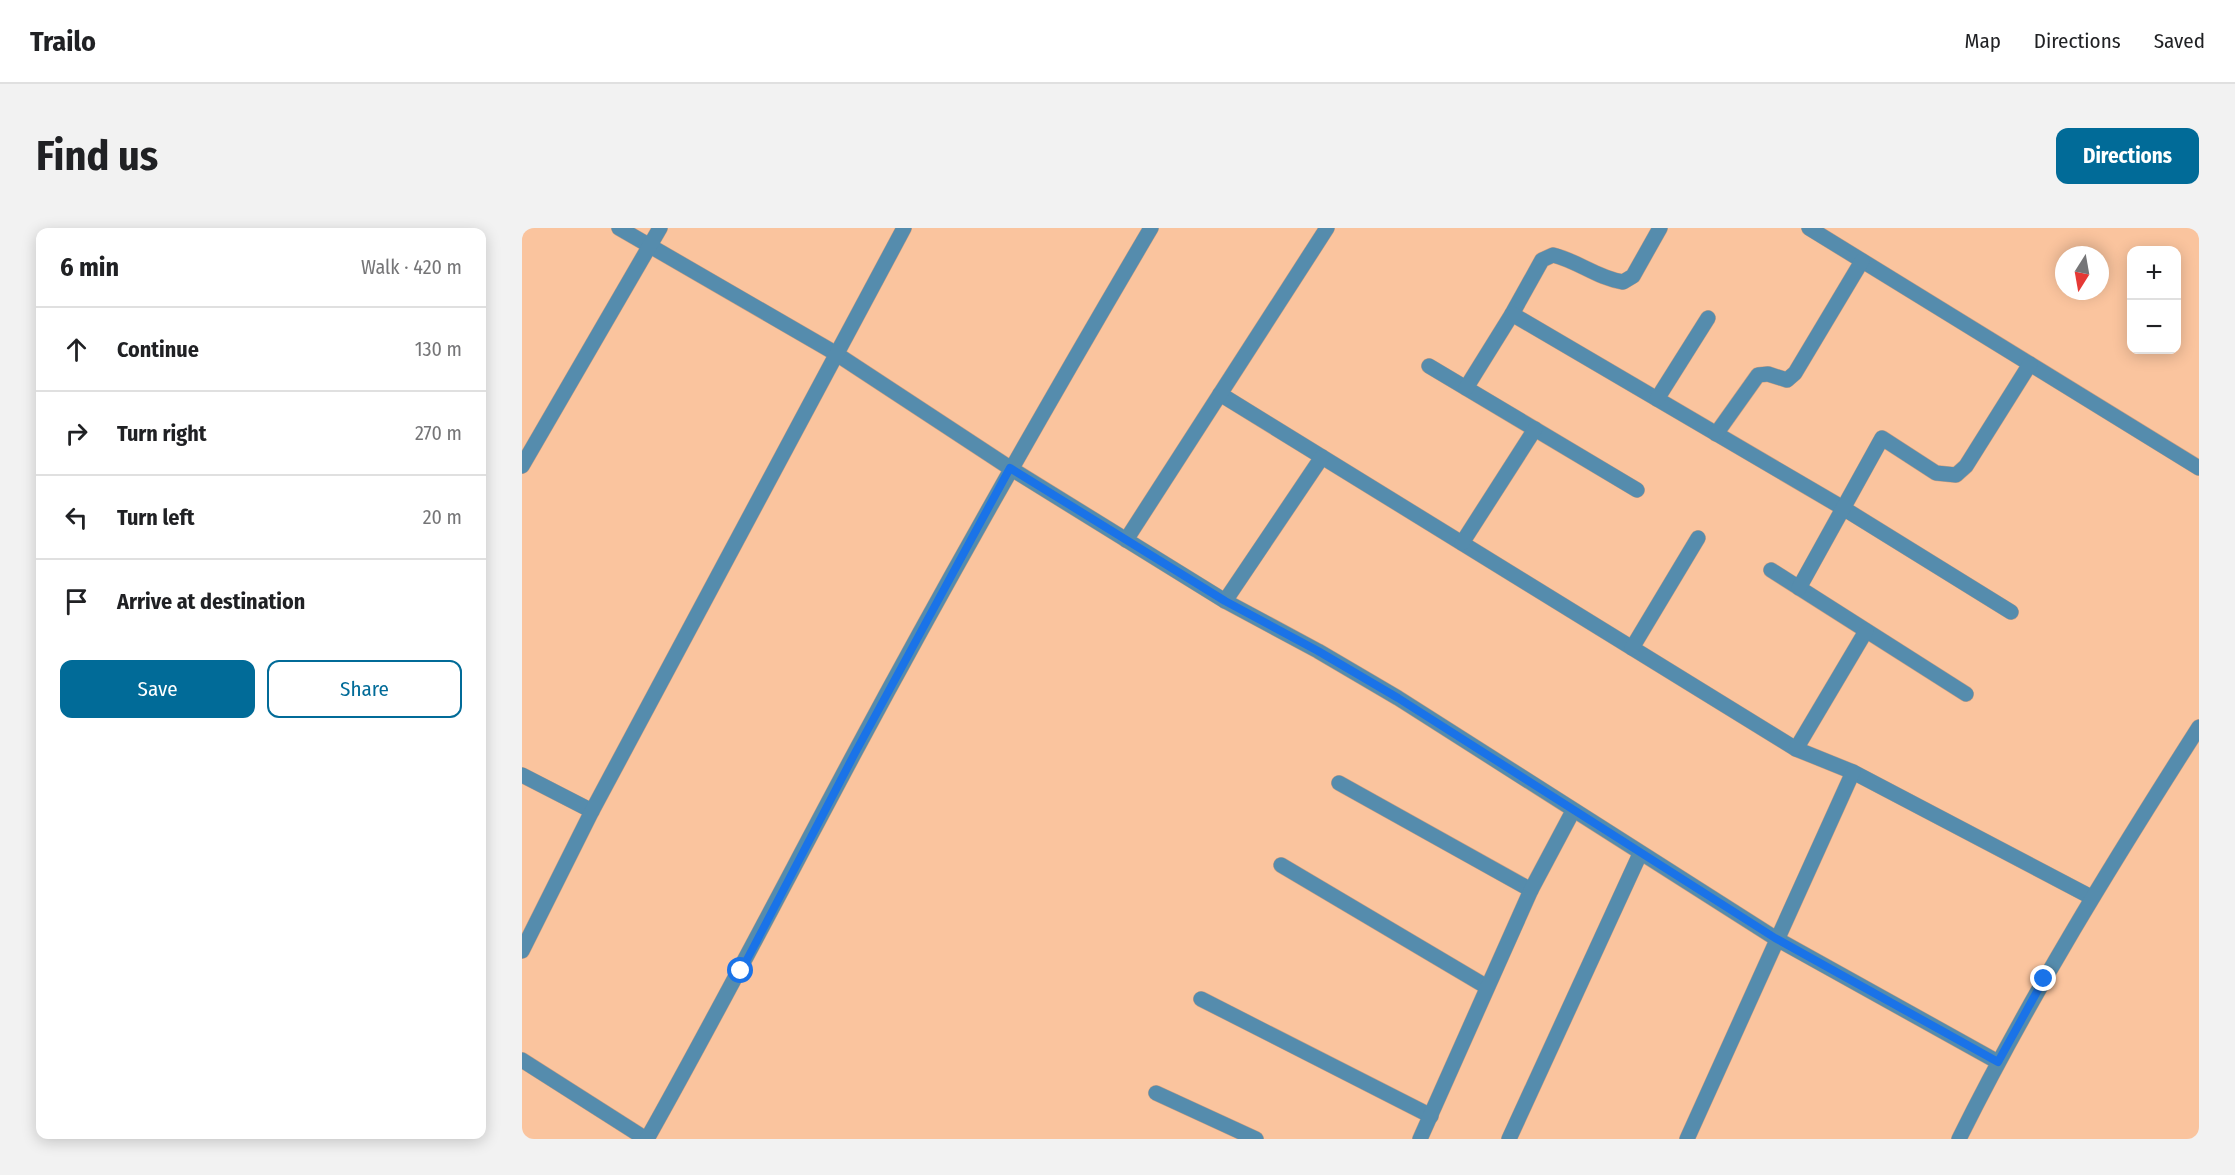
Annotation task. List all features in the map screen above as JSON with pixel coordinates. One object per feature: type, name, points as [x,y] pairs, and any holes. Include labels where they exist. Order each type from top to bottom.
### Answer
[{"type":"street","points":[[619,228],[835,353],[1010,468],[1225,601],[1318,651],[1398,698],[1775,938],[1998,1062]]},
{"type":"street","points":[[523,463],[660,228]]},
{"type":"street","points":[[522,951],[592,811],[835,353],[904,228]]},
{"type":"street","points":[[522,1060],[646,1139],[710,1029],[855,753],[1010,468],[1151,228]]},
{"type":"street","points":[[1126,540],[1327,228]]},
{"type":"street","points":[[1466,388],[1542,260],[1553,255],[1567,258],[1606,280],[1623,282],[1633,276],[1660,228]]},
{"type":"street","points":[[1809,228],[2199,468]]},
{"type":"street","points":[[1716,434],[1758,375],[1768,374],[1786,380],[1795,373],[1862,261]]},
{"type":"street","points":[[1512,314],[1843,508],[2011,612]]},
{"type":"street","points":[[1657,399],[1708,318]]},
{"type":"street","points":[[1798,588],[1881,438],[1936,473],[1956,475],[1966,466],[2030,364]]},
{"type":"street","points":[[1429,366],[1636,490]]},
{"type":"street","points":[[1220,394],[1796,749],[1853,772],[2091,897]]},
{"type":"street","points":[[1462,543],[1535,429]]},
{"type":"street","points":[[1225,601],[1322,457]]},
{"type":"street","points":[[1632,648],[1698,538]]},
{"type":"street","points":[[1771,570],[1966,694]]},
{"type":"street","points":[[1796,749],[1866,631]]},
{"type":"street","points":[[1959,1139],[1998,1062],[2091,897],[2199,727]]},
{"type":"street","points":[[1687,1139],[1775,938],[1853,772]]},
{"type":"street","points":[[522,775],[592,811]]},
{"type":"street","points":[[1339,783],[1531,890]]},
{"type":"street","points":[[1420,1139],[1531,890],[1573,811]]},
{"type":"street","points":[[1509,1139],[1640,854]]},
{"type":"street","points":[[1281,865],[1487,987]]},
{"type":"street","points":[[1201,999],[1431,1116]]},
{"type":"street","points":[[1156,1093],[1256,1139]]},
{"type":"route","points":[[741,971],[855,753],[1010,468],[1225,601],[1318,651],[1398,698],[1775,938],[1998,1062],[2044,979]]}]
